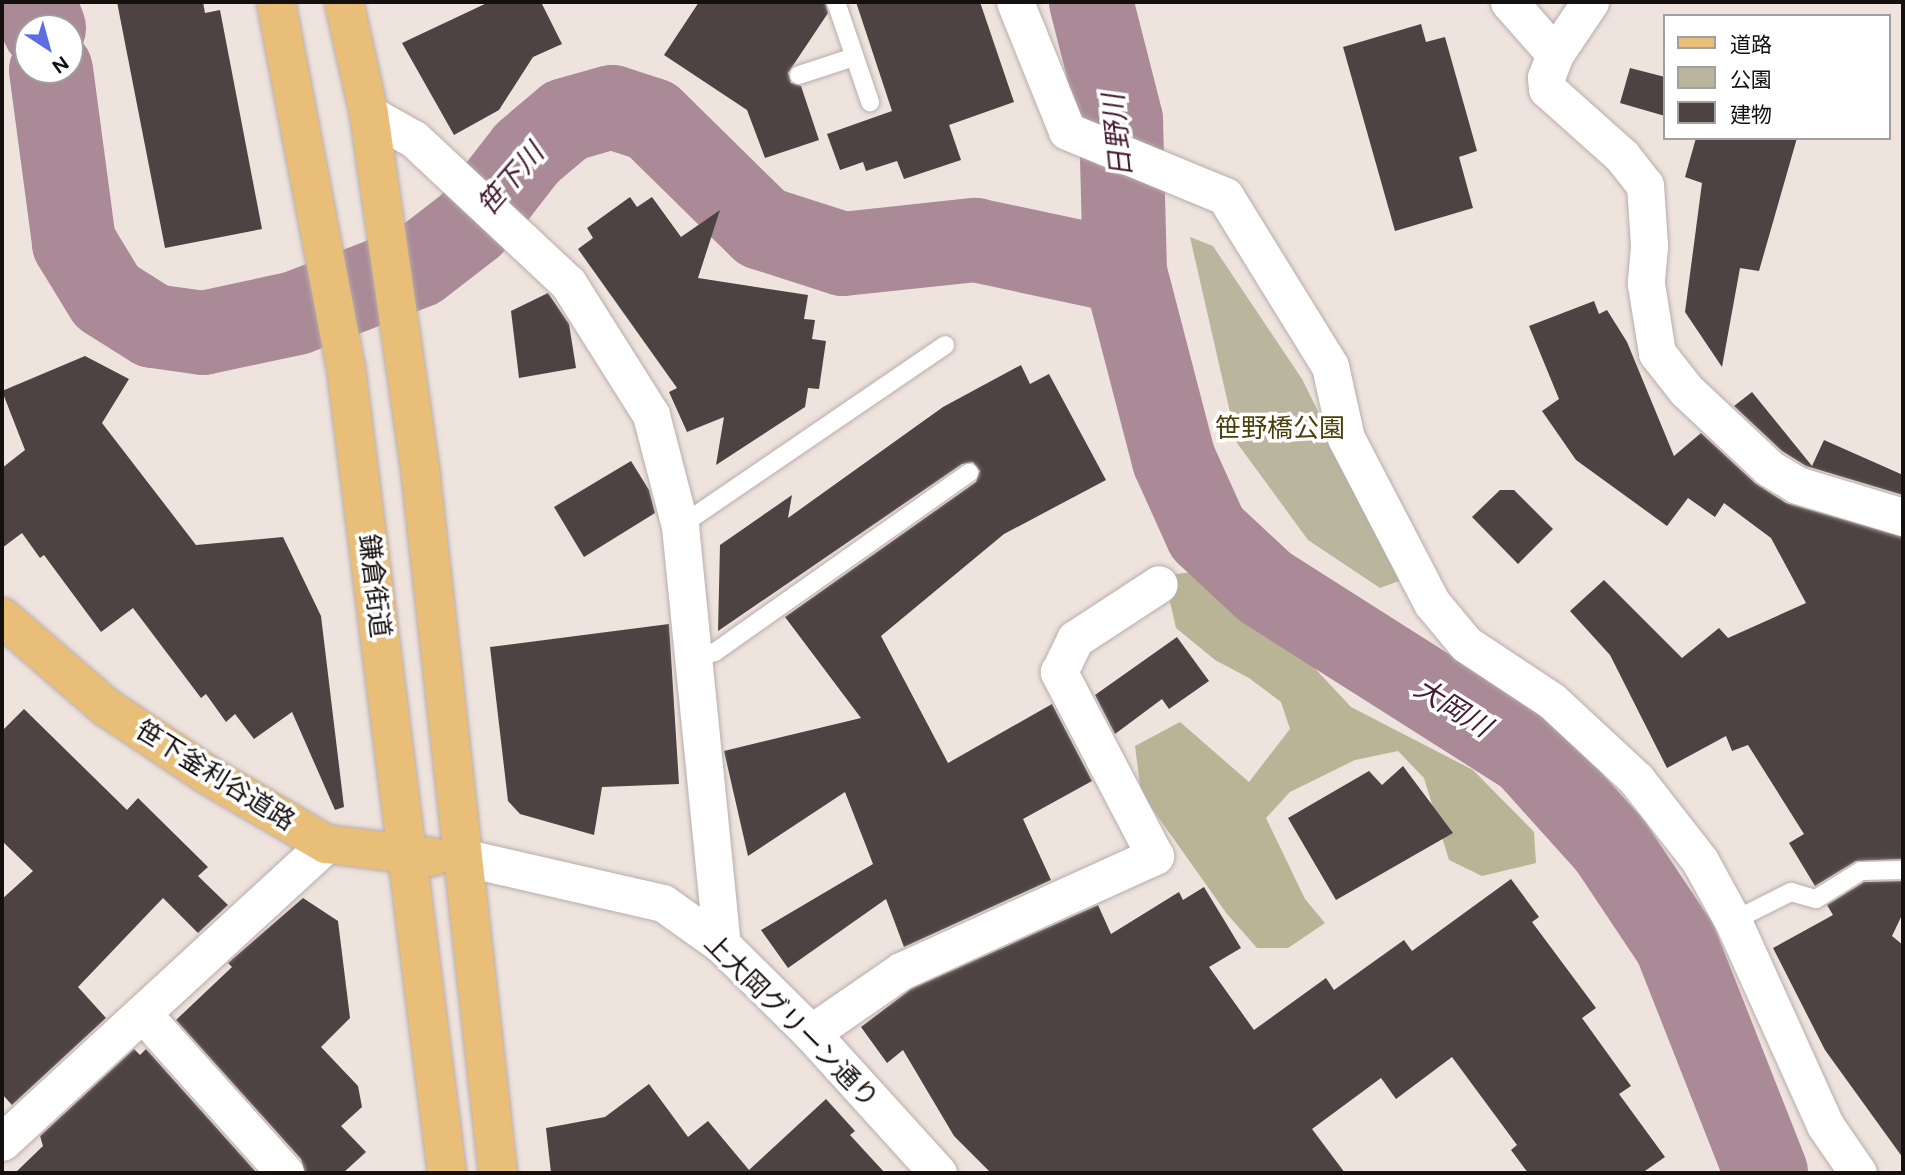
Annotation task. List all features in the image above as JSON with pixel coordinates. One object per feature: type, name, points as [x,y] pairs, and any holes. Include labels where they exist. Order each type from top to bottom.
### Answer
[{"type":"main road","name":"鎌倉街道","points":[[276,2],[346,368],[447,1173]]},
{"type":"main road","points":[[344,2],[369,114],[421,477],[498,1173]]},
{"type":"main road","name":"笹下釜利谷道路","points":[[2,617],[106,707],[206,774],[326,844],[409,857],[462,857]]},
{"type":"street","points":[[1015,2],[1067,131],[1162,173],[1225,196],[1330,366],[1346,438],[1432,603],[1466,644],[1552,701],[1636,779],[1700,861],[1733,921],[1825,1125],[1858,1173]]},
{"type":"street","points":[[1509,2],[1555,54]]},
{"type":"street","points":[[1590,2],[1555,54],[1546,77],[1547,89],[1622,156],[1645,185],[1649,246],[1646,284],[1657,353],[1686,390],[1769,468],[1797,485],[1903,517]]},
{"type":"street","points":[[369,114],[414,139],[568,283],[650,415],[680,526],[722,945]]},
{"type":"street","points":[[811,1032],[901,971],[1155,856],[1059,672],[1075,639],[1158,584]]},
{"type":"street","points":[[4,1135],[143,1014],[326,844]]},
{"type":"street","name":"上大岡グリーン通り","points":[[462,857],[663,903],[722,945],[811,1032],[938,1173]]},
{"type":"street","points":[[143,1014],[285,1173]]},
{"type":"lane","points":[[836,2],[870,102]]},
{"type":"lane","points":[[799,75],[854,57]]},
{"type":"lane","points":[[680,526],[945,345]]},
{"type":"lane","points":[[693,658],[715,652],[969,472]]},
{"type":"lane","points":[[1733,921],[1791,892],[1816,899],[1861,871],[1903,870]]},
{"type":"green space","name":"笹野橋公園","points":[[1190,237],[1213,246],[1302,379],[1402,580],[1380,588],[1308,540],[1237,443]]},
{"type":"shaded area","points":[[1215,570],[1263,613],[1351,707],[1473,770],[1534,832],[1536,863],[1482,876],[1449,860],[1424,778],[1398,751],[1355,760],[1290,792],[1266,818],[1305,899],[1325,923],[1288,948],[1257,948],[1227,914],[1141,793],[1135,746],[1180,722],[1249,782],[1290,729],[1281,702],[1249,678],[1215,660],[1176,628],[1164,575]]},
{"type":"building","points":[[117,2],[203,2],[205,13],[220,10],[262,229],[165,248]]},
{"type":"building","points":[[489,2],[541,2],[562,44],[533,57],[499,110],[454,135],[402,43]]},
{"type":"building","points":[[699,2],[825,2],[828,13],[788,73],[791,83],[801,86],[819,140],[765,158],[747,110],[664,55]]},
{"type":"building","points":[[856,2],[980,2],[1014,102],[949,125],[961,160],[904,179],[897,161],[866,171],[863,162],[840,170],[827,134],[892,111]]},
{"type":"building","points":[[1421,24],[1426,42],[1445,37],[1477,151],[1459,157],[1473,208],[1395,231],[1343,47]]},
{"type":"building","points":[[1630,68],[1664,77],[1664,116],[1620,103]]},
{"type":"building","points":[[1695,140],[1796,140],[1759,271],[1740,268],[1722,367],[1685,312],[1702,183],[1685,177]]},
{"type":"building","points":[[630,197],[637,207],[652,197],[681,237],[720,210],[698,278],[808,295],[804,319],[815,320],[812,339],[826,341],[819,389],[808,388],[805,407],[716,465],[724,417],[687,432],[669,392],[677,388],[578,249],[593,238],[587,228]]},
{"type":"building","points":[[548,293],[569,324],[576,368],[519,378],[511,311]]},
{"type":"building","points":[[1594,301],[1599,314],[1607,310],[1627,342],[1674,456],[1701,433],[1755,483],[1786,503],[1903,537],[1903,859],[1856,861],[1815,886],[1789,843],[1804,834],[1748,745],[1732,751],[1726,736],[1667,768],[1610,655],[1570,611],[1604,580],[1682,658],[1719,628],[1728,638],[1806,603],[1771,538],[1724,503],[1715,517],[1688,498],[1667,526],[1576,460],[1542,411],[1559,399],[1529,326]]},
{"type":"building","points":[[85,356],[129,379],[102,423],[196,545],[283,537],[321,616],[344,807],[335,810],[292,712],[254,739],[235,714],[226,722],[206,694],[201,698],[133,608],[101,632],[44,555],[40,558],[22,533],[2,548],[2,468],[25,450],[2,391]]},
{"type":"building","points":[[1021,365],[1030,384],[1049,374],[1106,480],[1004,534],[881,636],[948,763],[1052,704],[1092,781],[1023,819],[1051,880],[904,947],[886,899],[788,968],[761,930],[873,864],[845,792],[748,856],[724,751],[861,718],[785,617],[976,482],[980,471],[973,462],[962,464],[718,631],[720,545],[792,495],[788,518],[943,407]]},
{"type":"building","points":[[1752,392],[1812,466],[1824,440],[1903,475],[1903,495],[1806,466],[1782,451],[1734,406]]},
{"type":"building","points":[[631,461],[649,490],[655,513],[584,557],[554,507]]},
{"type":"building","points":[[1500,490],[1514,490],[1553,529],[1518,564],[1472,517]]},
{"type":"building","points":[[669,624],[679,784],[602,787],[594,835],[520,814],[508,801],[490,647]]},
{"type":"building","points":[[1177,637],[1209,681],[1169,709],[1162,699],[1115,734],[1095,695]]},
{"type":"building","points":[[24,709],[127,810],[138,798],[208,867],[198,876],[228,905],[198,933],[163,898],[78,987],[106,1018],[12,1105],[2,1094],[2,899],[33,871],[2,841],[2,731]]},
{"type":"building","points":[[1403,766],[1453,833],[1336,900],[1288,818],[1369,771],[1382,785]]},
{"type":"building","points":[[1511,879],[1539,917],[1532,922],[1596,1008],[1582,1018],[1631,1086],[1619,1094],[1665,1157],[1642,1173],[1528,1173],[1511,1150],[1517,1145],[1452,1057],[1396,1099],[1381,1078],[1312,1129],[1345,1173],[991,1173],[954,1136],[903,1050],[887,1063],[861,1027],[911,989],[1098,905],[1111,934],[1179,892],[1183,900],[1204,887],[1241,948],[1209,967],[1254,1030],[1326,978],[1334,990],[1404,940],[1412,951]]},
{"type":"building","points":[[1903,881],[1903,913],[1892,936],[1903,945],[1903,1158],[1825,1050],[1773,948],[1833,915],[1827,905],[1864,882]]},
{"type":"building","points":[[303,898],[338,921],[350,1018],[321,1047],[358,1086],[362,1107],[341,1126],[366,1152],[343,1173],[305,1173],[301,1159],[176,1020],[232,967],[228,963]]},
{"type":"building","points":[[134,1049],[140,1055],[146,1049],[257,1173],[15,1173],[43,1146],[40,1136]]},
{"type":"building","points":[[649,1084],[688,1137],[708,1121],[749,1170],[826,1099],[855,1131],[850,1135],[885,1173],[551,1173],[546,1128],[605,1117]]},
{"type":"waterway","name":"笹下川","points":[[34,2],[39,14]]},
{"type":"waterway","name":"大岡川","points":[[1091,2],[1121,120],[1125,272],[1174,460],[1207,533],[1265,587],[1528,754],[1610,845],[1676,944],[1766,1173]]},
{"type":"waterway","name":"笹下川","points":[[53,84],[74,243],[107,297],[153,326],[203,333],[296,313],[418,266],[471,225],[527,153],[566,120],[612,107],[652,120],[762,228],[843,254],[975,240],[1125,272]]},
{"type":"water label","name":"日野川","points":[[1117,136]]}]
